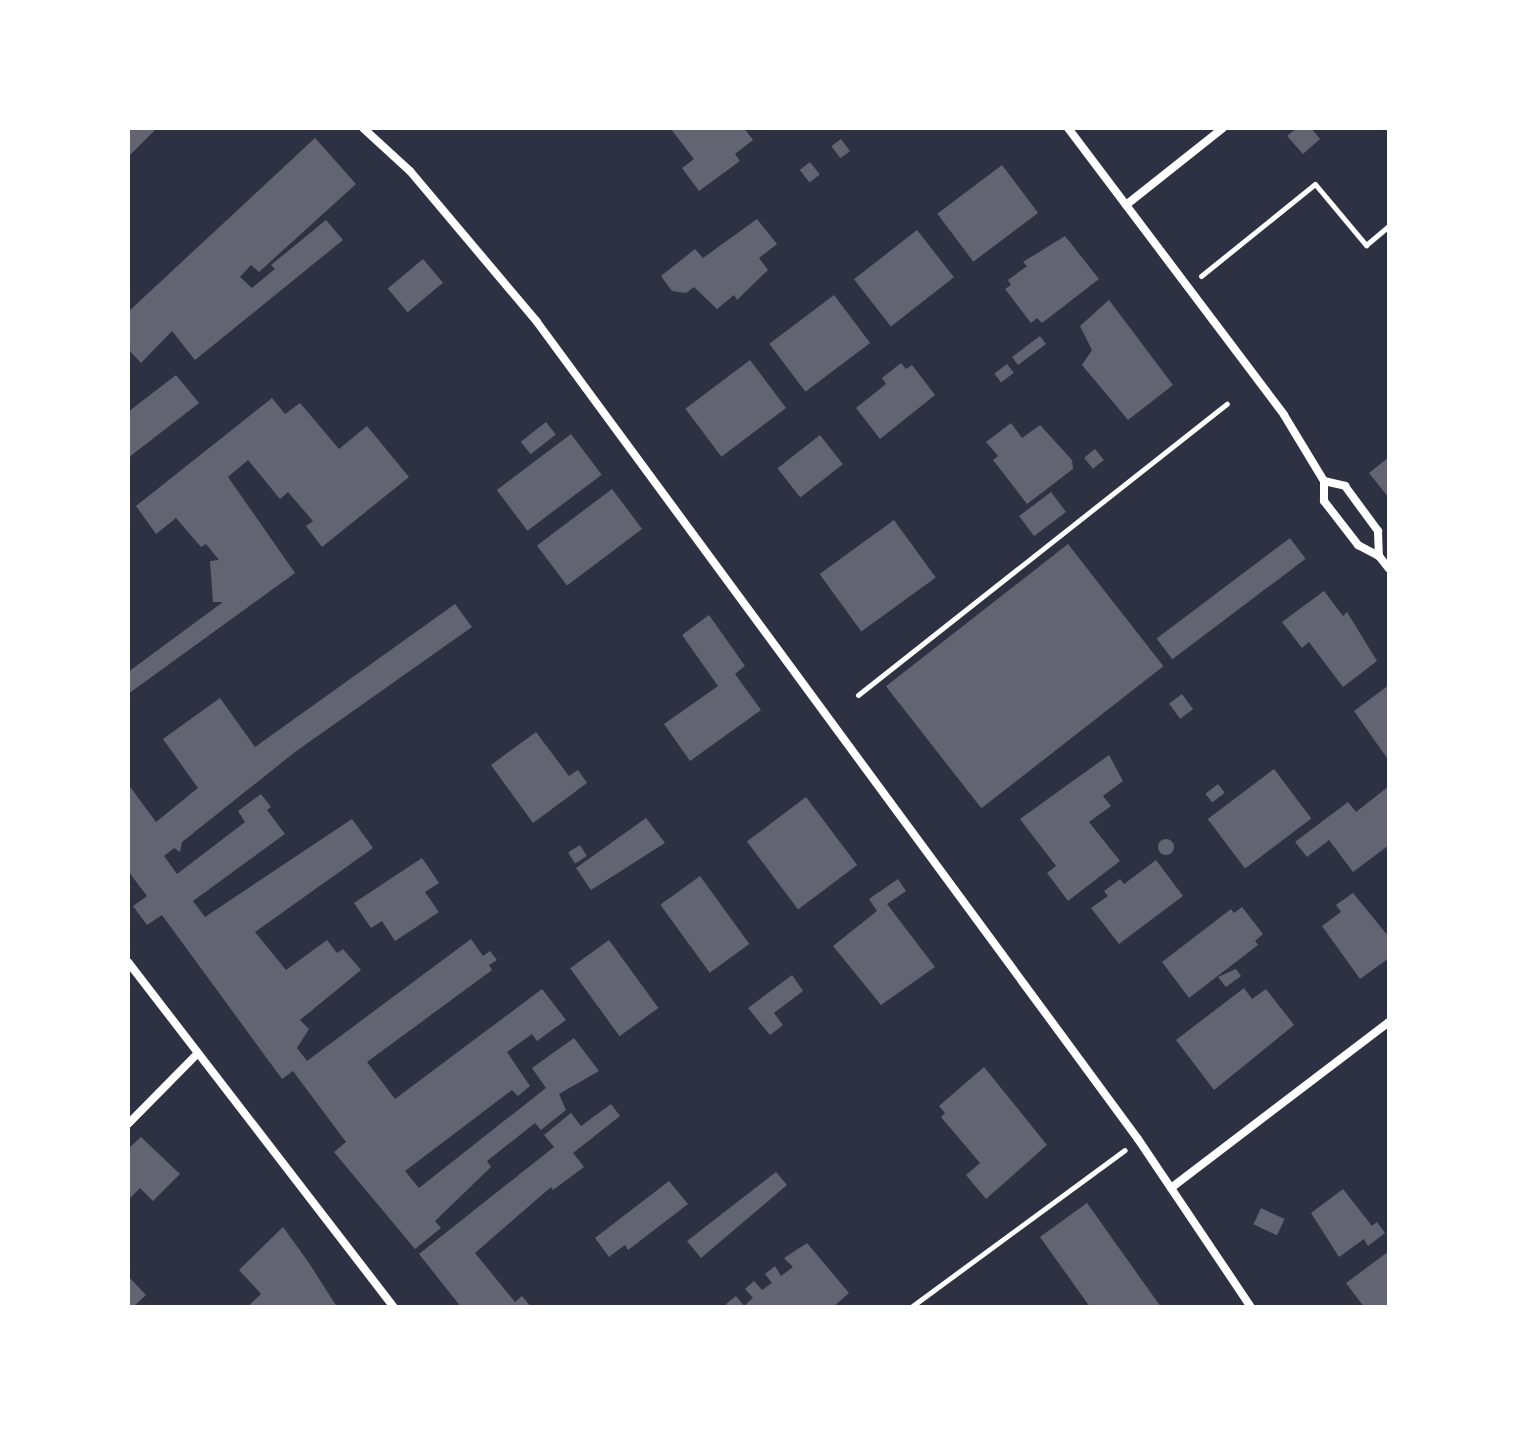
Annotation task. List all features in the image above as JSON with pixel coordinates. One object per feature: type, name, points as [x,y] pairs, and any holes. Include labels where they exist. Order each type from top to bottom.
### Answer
[{"type":"street","points":[[363,128],[410,171],[537,322],[1138,1139],[1251,1307]]},
{"type":"street","points":[[1068,128],[1284,415],[1324,481],[1324,501],[1358,545],[1379,556],[1389,569]]},
{"type":"street","points":[[1126,205],[1223,128]]},
{"type":"street","points":[[1324,481],[1345,486],[1378,531],[1379,556]]},
{"type":"street","points":[[128,962],[394,1307]]},
{"type":"street","points":[[1171,1188],[1389,1022]]},
{"type":"street","points":[[128,1124],[197,1054]]},
{"type":"path","points":[[1187,286],[1315,184],[1366,245],[1389,226]]},
{"type":"path","points":[[858,695],[1227,404]]},
{"type":"path","points":[[911,1307],[1138,1139]]},
{"type":"building","points":[[128,128],[157,128],[128,157]]},
{"type":"building","points":[[670,128],[744,128],[753,140],[735,154],[740,161],[699,191],[682,168],[694,159]]},
{"type":"building","points":[[1297,128],[1311,128],[1320,139],[1303,154],[1287,136]]},
{"type":"building","points":[[315,138],[356,184],[259,272],[251,265],[240,277],[252,288],[275,269],[271,265],[326,220],[343,240],[195,360],[172,331],[141,363],[128,349],[128,312]]},
{"type":"building","points":[[841,139],[850,151],[840,158],[831,146]]},
{"type":"building","points":[[810,162],[820,175],[810,183],[800,170]]},
{"type":"building","points":[[1002,165],[1038,213],[973,262],[937,214]]},
{"type":"building","points":[[757,219],[777,244],[759,258],[768,270],[737,300],[734,295],[717,309],[694,287],[686,293],[672,291],[661,276],[695,249],[703,258]]},
{"type":"building","points":[[917,230],[954,277],[891,327],[854,279]]},
{"type":"building","points":[[1065,236],[1099,279],[1042,323],[1037,318],[1031,323],[1005,289],[1011,285],[1008,280],[1027,266],[1023,262]]},
{"type":"building","points":[[423,259],[443,283],[408,312],[388,289]]},
{"type":"building","points":[[834,295],[870,343],[805,392],[769,344]]},
{"type":"building","points":[[1109,300],[1173,385],[1128,420],[1082,365],[1092,350],[1080,326]]},
{"type":"building","points":[[1040,336],[1046,344],[1018,365],[1012,357]]},
{"type":"building","points":[[750,360],[786,408],[721,457],[685,409]]},
{"type":"building","points":[[901,363],[906,369],[912,365],[935,395],[880,439],[856,408],[886,384],[882,378]]},
{"type":"building","points":[[1007,364],[1014,373],[1001,383],[994,374]]},
{"type":"building","points":[[176,375],[199,403],[128,458],[128,412]]},
{"type":"building","points":[[272,398],[285,414],[300,403],[339,449],[367,426],[409,477],[322,547],[306,526],[313,521],[288,492],[280,499],[248,460],[228,477],[295,573],[128,694],[128,672],[223,602],[213,602],[210,561],[219,560],[206,544],[201,547],[176,518],[156,534],[136,506]]},
{"type":"building","points":[[546,422],[556,435],[531,454],[521,442]]},
{"type":"building","points":[[1011,423],[1022,438],[1040,425],[1072,460],[1073,469],[1027,504],[993,460],[998,456],[986,442]]},
{"type":"building","points":[[571,434],[602,475],[527,531],[497,490]]},
{"type":"building","points":[[820,435],[843,464],[800,497],[777,468]]},
{"type":"building","points":[[1095,449],[1104,460],[1093,469],[1084,458]]},
{"type":"building","points":[[1389,457],[1389,498],[1369,473]]},
{"type":"building","points":[[612,489],[642,529],[567,586],[537,546]]},
{"type":"building","points":[[1051,492],[1066,512],[1034,536],[1019,516]]},
{"type":"building","points":[[894,520],[936,577],[861,632],[820,574]]},
{"type":"building","points":[[1290,538],[1306,559],[1172,659],[1157,639]]},
{"type":"building","points":[[1068,544],[1163,666],[981,808],[886,686]]},
{"type":"building","points":[[1324,591],[1343,616],[1347,612],[1377,661],[1343,687],[1309,642],[1302,648],[1282,622]]},
{"type":"building","points":[[455,604],[472,627],[295,752],[182,842],[180,852],[174,848],[164,856],[177,874],[245,822],[238,811],[261,794],[271,807],[267,810],[285,834],[193,901],[205,917],[352,819],[373,848],[255,932],[286,970],[327,940],[337,953],[343,949],[361,970],[300,1020],[309,1029],[297,1048],[307,1061],[471,939],[483,956],[490,951],[497,960],[489,965],[492,970],[367,1062],[395,1099],[542,989],[566,1020],[537,1041],[532,1034],[507,1052],[530,1086],[518,1096],[512,1090],[405,1171],[419,1188],[546,1088],[532,1068],[574,1038],[599,1071],[559,1094],[566,1110],[541,1130],[535,1123],[487,1161],[491,1167],[435,1221],[441,1228],[415,1249],[334,1152],[346,1142],[293,1071],[282,1079],[162,915],[147,925],[133,906],[147,896],[128,871],[128,784],[156,822],[198,788],[163,739],[220,698],[255,747]]},
{"type":"building","points":[[709,615],[745,666],[735,674],[761,710],[690,761],[664,724],[718,686],[682,635]]},
{"type":"building","points":[[1389,685],[1389,761],[1354,711]]},
{"type":"building","points":[[1182,694],[1193,709],[1180,719],[1169,703]]},
{"type":"building","points":[[536,732],[569,776],[578,770],[587,783],[533,823],[491,765]]},
{"type":"building","points":[[1109,755],[1123,781],[1103,796],[1111,806],[1089,822],[1120,861],[1068,901],[1047,873],[1056,866],[1020,819]]},
{"type":"building","points":[[1274,769],[1311,819],[1245,868],[1208,819]]},
{"type":"building","points":[[1218,784],[1225,793],[1212,803],[1205,794]]},
{"type":"building","points":[[1389,786],[1389,845],[1353,872],[1329,840],[1307,857],[1295,842],[1348,802],[1356,812]]},
{"type":"building","points":[[806,797],[857,865],[798,909],[747,842]]},
{"type":"building","points":[[646,818],[665,843],[591,890],[576,868]]},
{"type":"building","points":[[1166,839],[1174,847],[1166,855],[1158,847]]},
{"type":"building","points":[[580,845],[587,856],[575,863],[568,852]]},
{"type":"building","points":[[422,858],[439,883],[425,892],[439,912],[395,941],[382,921],[371,928],[354,903]]},
{"type":"building","points":[[1156,860],[1183,896],[1119,944],[1091,908],[1108,896],[1104,891],[1120,879],[1124,884]]},
{"type":"building","points":[[700,876],[749,944],[710,973],[660,905]]},
{"type":"building","points":[[898,879],[906,891],[887,904],[935,967],[881,1005],[833,946],[877,911],[869,899]]},
{"type":"building","points":[[1353,893],[1389,937],[1389,958],[1360,979],[1322,926],[1341,912],[1336,905]]},
{"type":"building","points":[[1242,907],[1263,934],[1255,941],[1258,945],[1189,998],[1162,962],[1231,909],[1234,913]]},
{"type":"building","points":[[609,940],[658,1008],[620,1036],[570,968]]},
{"type":"building","points":[[1236,969],[1241,976],[1226,987],[1218,977]]},
{"type":"building","points":[[792,975],[803,991],[774,1013],[783,1025],[770,1035],[748,1008]]},
{"type":"building","points":[[1244,988],[1252,999],[1266,989],[1294,1025],[1214,1090],[1176,1040]]},
{"type":"building","points":[[984,1067],[1047,1145],[986,1199],[966,1175],[980,1163],[941,1117],[945,1113],[939,1106]]},
{"type":"building","points":[[611,1104],[620,1116],[573,1153],[584,1167],[553,1190],[551,1187],[475,1253],[515,1302],[522,1296],[531,1307],[461,1307],[419,1254],[554,1147],[544,1135],[571,1113],[581,1126]]},
{"type":"building","points":[[141,1137],[180,1174],[153,1201],[140,1188],[128,1200],[128,1149]]},
{"type":"building","points":[[776,1172],[787,1185],[701,1258],[687,1241]]},
{"type":"building","points":[[669,1181],[688,1204],[628,1250],[625,1245],[609,1257],[595,1238]]},
{"type":"building","points":[[1343,1189],[1372,1226],[1377,1222],[1385,1233],[1368,1246],[1364,1239],[1339,1257],[1311,1213]]},
{"type":"building","points":[[1087,1203],[1161,1307],[1090,1307],[1040,1237]]},
{"type":"building","points":[[1261,1208],[1285,1219],[1277,1235],[1253,1224]]},
{"type":"building","points":[[283,1227],[337,1307],[247,1307],[261,1294],[239,1270]]},
{"type":"building","points":[[807,1243],[849,1293],[833,1307],[728,1307],[726,1304],[736,1296],[744,1306],[753,1298],[745,1289],[754,1281],[762,1290],[772,1283],[765,1274],[775,1266],[781,1276],[793,1267],[784,1258]]},
{"type":"building","points":[[1389,1251],[1389,1307],[1364,1307],[1346,1283]]},
{"type":"building","points":[[128,1276],[146,1295],[133,1307],[128,1307]]}]
